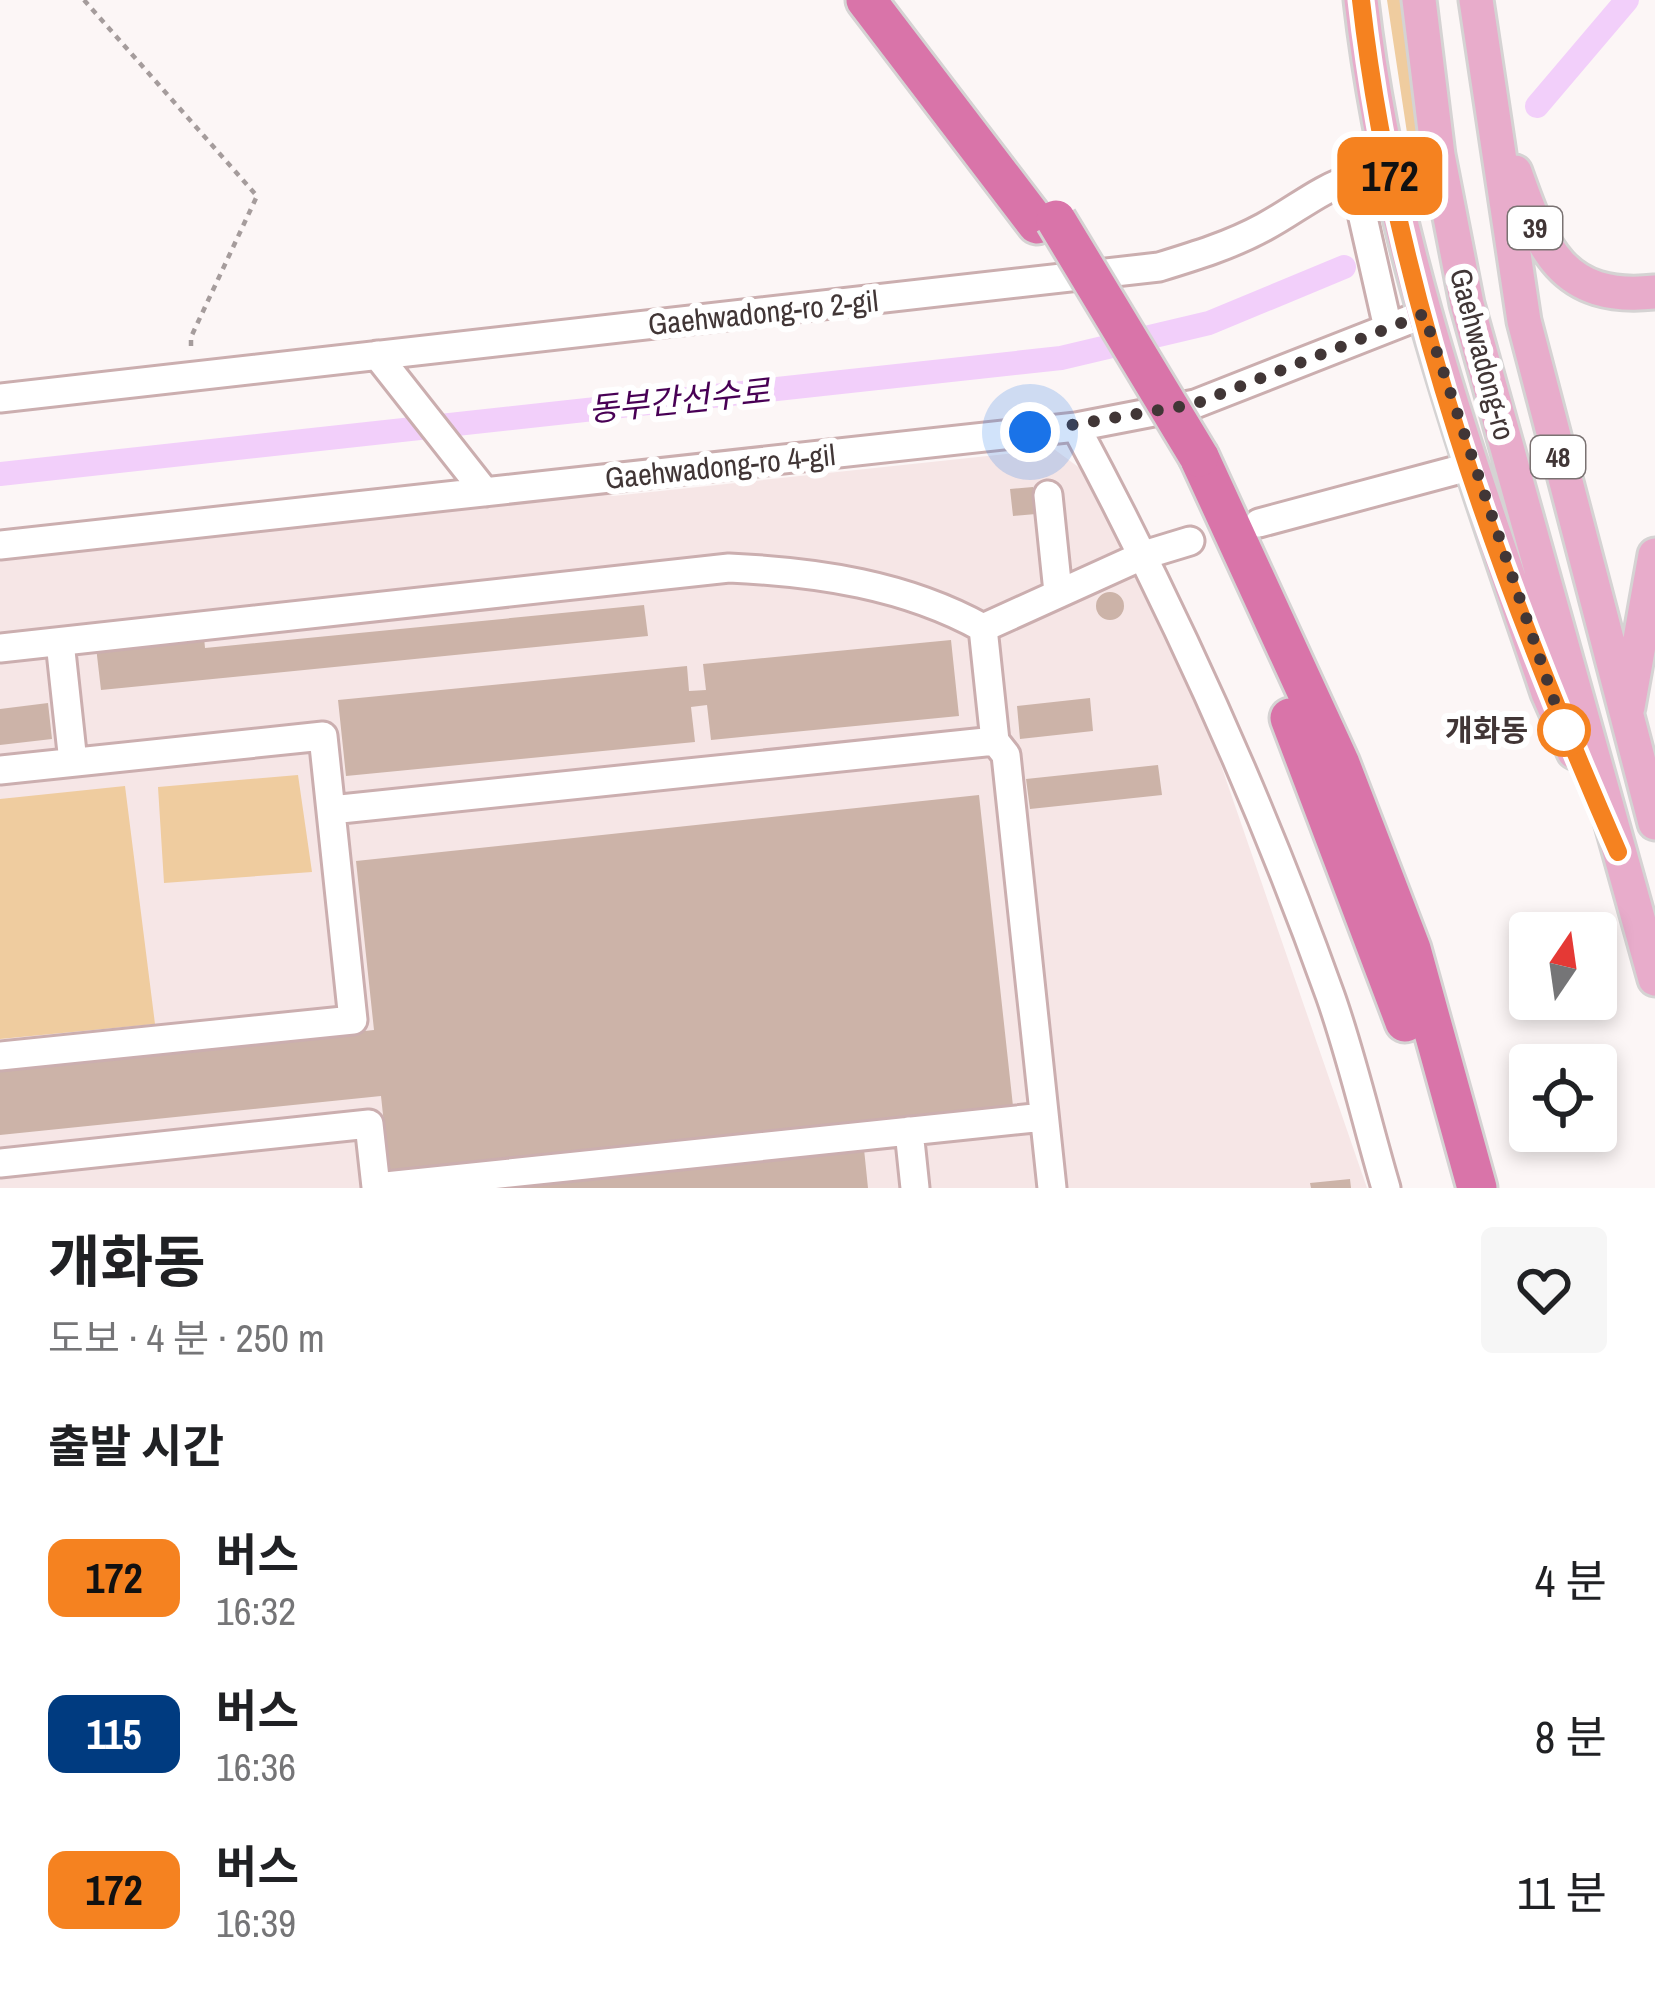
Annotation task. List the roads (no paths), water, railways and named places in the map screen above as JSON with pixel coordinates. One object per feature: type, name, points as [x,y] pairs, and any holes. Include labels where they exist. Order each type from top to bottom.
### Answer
[{"type":"highway","points":[[866,0],[1047,222]]},
{"type":"highway","points":[[889,0],[1047,222],[1188,458],[1340,764],[1395,908],[1477,1188]]},
{"type":"highway","points":[[1188,458],[1384,958],[1457,1188]]},
{"type":"main road","points":[[1361,0],[1370,85],[1424,314],[1548,693],[1618,852]]},
{"type":"main road","name":"Gaehwadong-ro","points":[[1419,0],[1438,155],[1467,304],[1655,979]]},
{"type":"main road","name":"Gaehwadong-ro","points":[[1476,0],[1485,87],[1524,321],[1655,823]]},
{"type":"main road","name":"39","points":[[1485,87],[1535,230],[1552,260],[1605,292],[1655,292]]},
{"type":"main road","name":"48","points":[[1618,852],[1625,720],[1655,555]]},
{"type":"street","name":"Gaehwadong-ro 2-gil","points":[[0,398],[191,376],[384,364],[1159,267],[1265,227],[1324,187],[1354,178],[1388,328]]},
{"type":"street","name":"Gaehwadong-ro 4-gil","points":[[0,545],[1076,427],[1195,404],[1424,314]]},
{"type":"street","points":[[384,364],[485,492]]},
{"type":"street","points":[[1076,427],[1144,555],[1228,737],[1331,997],[1386,1188]]},
{"type":"street","points":[[1259,523],[1472,466]]},
{"type":"street","points":[[1048,496],[1058,592]]},
{"type":"street","points":[[983,628],[1144,555],[1190,541]]},
{"type":"street","points":[[0,648],[729,568],[816,575],[921,597],[983,628]]},
{"type":"street","points":[[983,628],[995,741],[1006,755],[1052,1188]]},
{"type":"street","points":[[60,641],[73,762]]},
{"type":"street","points":[[0,770],[323,736],[353,1020],[0,1056]]},
{"type":"street","points":[[331,810],[995,741]]},
{"type":"street","points":[[0,1163],[370,1124],[376,1187],[1044,1118]]},
{"type":"street","points":[[909,1132],[915,1188]]},
{"type":"waterway","name":"동부간선수로","points":[[1537,106],[1627,0]]},
{"type":"waterway","name":"동부간선수로","points":[[0,474],[1061,358],[1209,323],[1344,267]]},
{"type":"place","name":"개화동","points":[[1564,730]]}]
